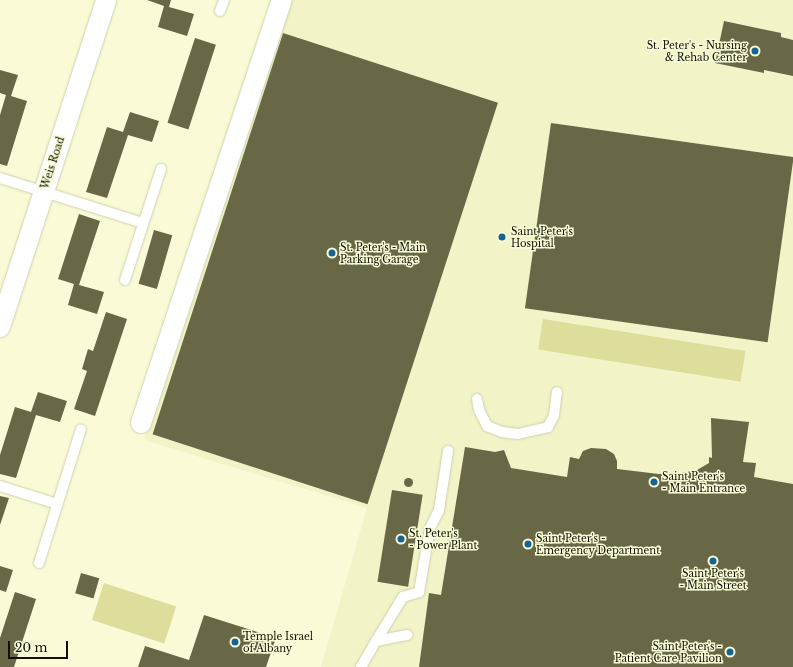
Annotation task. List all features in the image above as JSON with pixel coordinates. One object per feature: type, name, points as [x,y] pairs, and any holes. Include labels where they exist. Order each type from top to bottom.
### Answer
[{"type":"street","name":"Weis Road","points":[[0,327],[106,0]]},
{"type":"street","points":[[141,423],[282,0]]},
{"type":"lane","points":[[220,11],[224,0]]},
{"type":"lane","points":[[125,280],[161,169]]},
{"type":"lane","points":[[0,178],[143,224]]},
{"type":"lane","points":[[476,399],[479,410],[487,426],[502,432],[518,434],[548,427],[554,415],[557,392]]},
{"type":"lane","points":[[39,563],[81,429]]},
{"type":"lane","points":[[361,667],[402,596],[419,592],[430,528],[438,510],[448,451]]},
{"type":"lane","points":[[0,486],[57,504]]},
{"type":"lane","points":[[376,641],[407,636]]},
{"type":"shaded area","name":"Saint Peter's Hospital","points":[[287,0],[793,0],[793,667],[321,667],[367,508],[144,440]]},
{"type":"shaded area","points":[[543,319],[745,351],[741,382],[538,350]]},
{"type":"shaded area","points":[[104,583],[176,606],[164,644],[92,620]]},
{"type":"building","points":[[147,0],[171,0],[169,7],[194,14],[187,36],[158,27],[164,6]]},
{"type":"building","name":"St. Peter's - Nursing & Rehab Center","points":[[724,21],[781,33],[781,37],[793,40],[793,76],[764,70],[764,73],[715,63]]},
{"type":"building","name":"St. Peter's - Main Parking Garage","points":[[283,33],[498,103],[368,504],[153,434]]},
{"type":"building","points":[[195,38],[216,45],[188,129],[167,123]]},
{"type":"building","points":[[0,70],[18,75],[11,96],[27,101],[7,166],[0,164],[0,115],[6,95],[0,93]]},
{"type":"building","points":[[130,112],[159,121],[152,142],[128,135],[107,198],[86,192],[107,127],[123,132]]},
{"type":"building","points":[[551,123],[793,157],[768,342],[525,308]]},
{"type":"building","points":[[79,214],[100,221],[79,285],[104,292],[97,314],[68,305],[74,284],[58,279]]},
{"type":"building","points":[[154,230],[172,235],[157,289],[139,284]]},
{"type":"building","points":[[106,312],[127,319],[95,416],[74,409],[87,371],[82,369],[88,349],[93,351]]},
{"type":"building","points":[[38,392],[67,401],[60,422],[36,415],[16,478],[0,474],[0,455],[15,407],[31,412]]},
{"type":"building","points":[[711,418],[749,422],[743,462],[756,463],[754,477],[793,484],[793,667],[419,667],[429,593],[441,595],[465,447],[495,452],[504,450],[511,468],[567,477],[570,457],[579,459],[583,451],[591,448],[606,449],[614,454],[617,461],[617,469],[659,474],[682,473],[697,470],[709,463],[709,457],[712,458]]},
{"type":"building","points":[[408,477],[413,482],[408,487],[403,482]]},
{"type":"building","name":"St. Peter's - Power Plant","points":[[392,490],[423,495],[408,587],[377,582]]},
{"type":"building","points":[[0,496],[9,498],[0,525]]},
{"type":"building","points":[[0,566],[13,570],[6,592],[0,590]]},
{"type":"building","points":[[81,573],[99,578],[93,598],[75,593]]},
{"type":"building","points":[[15,592],[36,599],[14,667],[0,667],[0,638]]},
{"type":"building","name":"Temple Israel of Albany","points":[[204,615],[276,638],[266,667],[138,667],[145,646],[189,660]]},
{"type":"place","name":"St. Peter's - Nursing & Rehab Center","points":[[755,51]]},
{"type":"place","name":"Saint Peter's Hospital","points":[[502,237]]},
{"type":"place","name":"St. Peter's - Main Parking Garage","points":[[332,253]]},
{"type":"place","name":"Saint Peter's - Main Entrance","points":[[654,482]]},
{"type":"place","name":"St. Peter's - Power Plant","points":[[401,539]]},
{"type":"place","name":"Saint Peter's - Emergency Department","points":[[528,544]]},
{"type":"place","name":"Saint Peter's - Main Street","points":[[713,561]]},
{"type":"place","name":"Temple Israel of Albany","points":[[235,642]]},
{"type":"place","name":"Saint Peter's - Patient Care Pavilion","points":[[730,652]]}]
